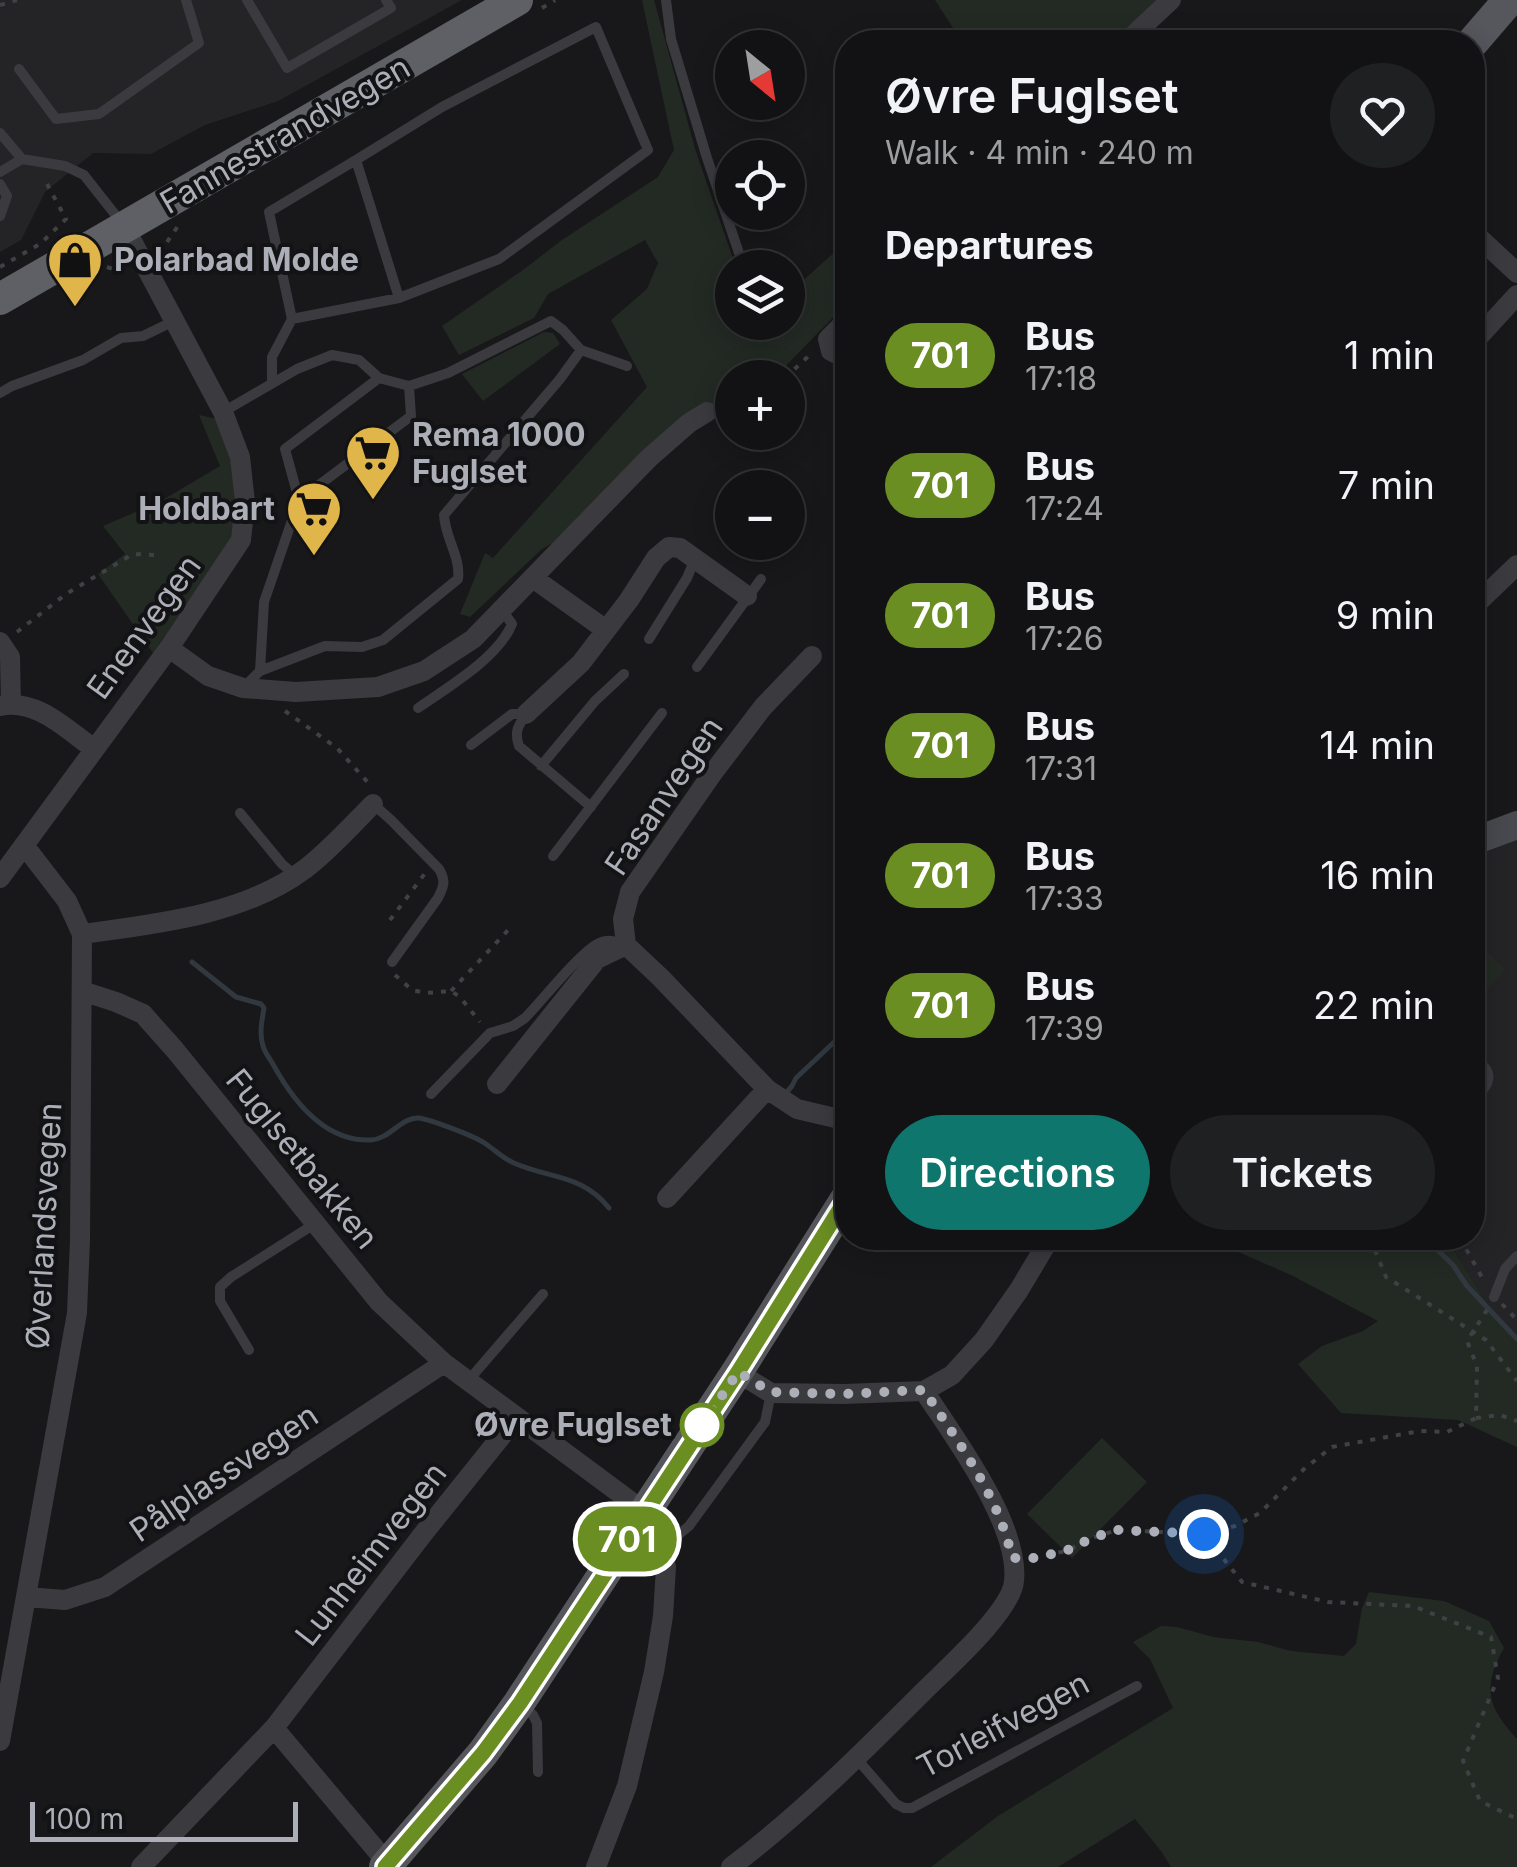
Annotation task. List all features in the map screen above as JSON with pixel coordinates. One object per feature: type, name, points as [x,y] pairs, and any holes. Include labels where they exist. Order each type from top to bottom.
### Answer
[{"type":"highway","name":"Fannestrandvegen","points":[[0,299],[120,220],[481,0]]},
{"type":"highway","name":"Fannestrandvegen","points":[[0,279],[120,220],[517,0]]},
{"type":"main road","points":[[1483,30],[1509,0]]},
{"type":"main road","points":[[1485,837],[1517,825]]},
{"type":"main road","points":[[387,1865],[483,1753],[520,1703],[835,1217]]},
{"type":"street","points":[[1139,30],[1172,0]]},
{"type":"street","name":"Enenvegen","points":[[0,878],[169,648],[241,540],[246,502],[240,457],[223,412],[120,220]]},
{"type":"street","points":[[1485,243],[1517,272]]},
{"type":"street","points":[[1485,330],[1517,295]]},
{"type":"street","points":[[169,648],[208,676],[296,692],[378,687],[424,670],[474,639],[649,458],[707,412]]},
{"type":"street","points":[[526,714],[581,663],[656,558],[669,547],[680,548],[748,596]]},
{"type":"street","points":[[1485,596],[1517,565]]},
{"type":"street","points":[[533,578],[606,630]]},
{"type":"street","points":[[1,643],[10,657],[5,705],[45,713],[93,748]]},
{"type":"street","name":"Fasanvegen","points":[[626,945],[623,919],[630,892],[763,707],[812,656]]},
{"type":"street","points":[[82,934],[186,919],[250,898],[308,867],[372,804]]},
{"type":"street","name":"Øverlandsvegen","points":[[0,1741],[77,1314],[80,1240],[82,934],[67,902],[24,845]]},
{"type":"street","points":[[497,1084],[598,959],[626,945],[767,1089],[797,1109],[835,1118]]},
{"type":"street","name":"Fuglsetbakken","points":[[82,991],[143,1014],[379,1302],[444,1363],[645,1512]]},
{"type":"street","points":[[666,1198],[767,1089]]},
{"type":"street","points":[[738,1372],[771,1392],[924,1390],[952,1375],[984,1340],[1043,1250]]},
{"type":"street","name":"Pålplassvegen","points":[[26,1597],[65,1600],[105,1587],[444,1363]]},
{"type":"street","name":"Torleifvegen","points":[[732,1867],[824,1790],[995,1618],[1010,1597],[1014,1582],[1007,1532],[964,1452],[924,1390]]},
{"type":"street","name":"Lunheimvegen","points":[[141,1867],[274,1728],[516,1418]]},
{"type":"street","points":[[596,1867],[627,1786],[663,1616],[666,1567],[660,1542],[645,1512]]},
{"type":"street","points":[[274,1728],[387,1865]]},
{"type":"lane","points":[[19,69],[56,118],[98,114],[198,43],[186,0]]},
{"type":"lane","points":[[248,0],[287,68],[391,8],[386,0]]},
{"type":"lane","points":[[666,0],[670,39],[738,250]]},
{"type":"lane","points":[[272,383],[272,356],[292,320],[269,212],[442,107],[596,27],[648,150],[499,259],[399,298],[292,320]]},
{"type":"lane","points":[[0,132],[22,159]]},
{"type":"lane","points":[[0,172],[22,159],[65,166],[84,175],[120,220]]},
{"type":"lane","points":[[356,160],[399,298]]},
{"type":"lane","points":[[0,184],[0,216]]},
{"type":"lane","points":[[0,393],[83,360],[121,338],[143,336],[176,320]]},
{"type":"lane","points":[[223,412],[297,368],[332,354],[359,360],[379,378],[409,386],[448,373],[551,322],[580,350],[626,366]]},
{"type":"lane","points":[[256,683],[325,646],[362,647],[383,640],[458,579],[460,566],[444,515],[560,380],[580,350]]},
{"type":"lane","points":[[300,500],[285,448],[379,378]]},
{"type":"lane","points":[[256,683],[264,602],[300,500],[411,416],[409,386]]},
{"type":"lane","points":[[649,639],[696,558]]},
{"type":"lane","points":[[697,667],[761,579]]},
{"type":"lane","points":[[418,708],[483,660],[503,640],[512,624],[502,610]]},
{"type":"lane","points":[[541,766],[595,701],[624,674]]},
{"type":"lane","points":[[552,856],[662,713]]},
{"type":"lane","points":[[471,745],[512,714],[526,714]]},
{"type":"lane","points":[[526,714],[517,728],[519,746],[591,807]]},
{"type":"lane","points":[[372,804],[392,820],[444,878],[444,886],[392,962]]},
{"type":"lane","points":[[240,813],[296,876]]},
{"type":"lane","points":[[431,1094],[490,1033],[525,1018],[599,942],[612,940],[626,945]]},
{"type":"lane","points":[[249,1350],[220,1301],[220,1287],[316,1223]]},
{"type":"lane","points":[[1494,1297],[1504,1269],[1517,1256]]},
{"type":"lane","points":[[468,1382],[543,1294]]},
{"type":"lane","points":[[660,1542],[689,1526],[765,1422],[771,1392]]},
{"type":"lane","name":"Torleifvegen","points":[[856,1758],[896,1804],[912,1808],[1137,1686]]},
{"type":"lane","points":[[520,1703],[537,1722],[538,1772]]},
{"type":"path","points":[[0,4],[17,0]]},
{"type":"path","points":[[0,268],[40,244],[66,219],[47,184]]},
{"type":"path","points":[[805,367],[835,350]]},
{"type":"path","points":[[1,643],[66,594],[133,554],[155,556]]},
{"type":"path","points":[[256,683],[336,748],[368,781],[372,804]]},
{"type":"path","points":[[390,920],[433,863]]},
{"type":"path","points":[[450,991],[511,926]]},
{"type":"path","points":[[392,962],[392,972],[412,990],[426,994],[450,991],[460,997],[490,1033]]},
{"type":"path","points":[[1375,1250],[1386,1277],[1486,1340],[1517,1381]]},
{"type":"path","points":[[1467,1250],[1494,1297],[1517,1320]]},
{"type":"path","points":[[1476,1418],[1477,1366],[1467,1341],[1481,1320]]},
{"type":"path","points":[[1012,1558],[1066,1551],[1117,1530],[1204,1534],[1235,1526],[1260,1513],[1304,1468],[1332,1448],[1420,1430],[1447,1432],[1476,1418],[1500,1415],[1517,1421]]},
{"type":"path","points":[[1204,1534],[1242,1582],[1328,1602],[1413,1606],[1491,1637],[1498,1678],[1463,1761],[1480,1801],[1517,1819]]},
{"type":"shaded area","points":[[0,0],[462,0],[278,101],[205,125],[151,154],[93,153],[45,192],[21,240],[0,252]]},
{"type":"shaded area","points":[[642,0],[654,0],[715,207],[715,230],[723,230],[730,250],[715,250],[715,340],[805,340],[805,279],[835,252],[835,315],[792,360],[715,360],[715,404],[573,531],[542,549],[470,617],[460,614],[485,553],[493,558],[647,387],[611,320],[647,289],[658,263],[645,240],[548,294],[534,318],[459,355],[442,326],[658,177],[674,150]]},
{"type":"shaded area","points":[[935,0],[1160,0],[1128,30],[954,30]]},
{"type":"shaded area","points":[[544,332],[553,333],[560,344],[483,401],[462,374]]},
{"type":"shaded area","points":[[199,415],[217,419],[232,461],[232,538],[153,653],[98,574],[125,554],[103,526],[161,501],[220,466]]},
{"type":"shaded area","points":[[1517,840],[1517,1343],[1454,1250],[1485,1250],[1485,852]]},
{"type":"shaded area","points":[[1485,950],[1505,970],[1485,989]]},
{"type":"shaded area","points":[[1234,1250],[1454,1250],[1517,1343],[1517,1447],[1458,1420],[1341,1413],[1298,1364],[1322,1346],[1363,1331],[1378,1321]]},
{"type":"shaded area","points":[[1102,1438],[1147,1482],[1072,1558],[1027,1514]]},
{"type":"shaded area","points":[[1369,1592],[1444,1601],[1489,1621],[1504,1648],[1493,1674],[1491,1696],[1499,1716],[1517,1739],[1517,1867],[1171,1867],[1135,1819],[1058,1867],[931,1867],[998,1816],[1173,1708],[1150,1659],[1133,1642],[1161,1626],[1177,1627],[1291,1651],[1344,1656],[1356,1644]]},
{"type":"waterway","points":[[192,962],[236,997],[261,1004],[265,1051],[301,1106],[325,1127],[354,1139],[371,1140],[407,1121],[425,1119],[477,1139],[514,1163],[577,1183],[609,1208]]},
{"type":"waterway","points":[[786,1093],[796,1078],[835,1041]]},
{"type":"waterway","points":[[1437,1250],[1517,1339]]},
{"type":"bus line","name":"701","points":[[385,1867],[483,1753],[520,1703],[835,1219]]},
{"type":"place","name":"Polarbad Molde","points":[[75,309]]},
{"type":"place","name":"Rema 1000 Fuglset","points":[[373,502]]},
{"type":"place","name":"Holdbart","points":[[314,558]]},
{"type":"place","name":"Øvre Fuglset","points":[[702,1425]]},
{"type":"route","points":[[702,1425],[738,1372],[771,1392],[924,1390],[1000,1516],[1012,1558],[1066,1551],[1117,1530],[1204,1534]]}]
